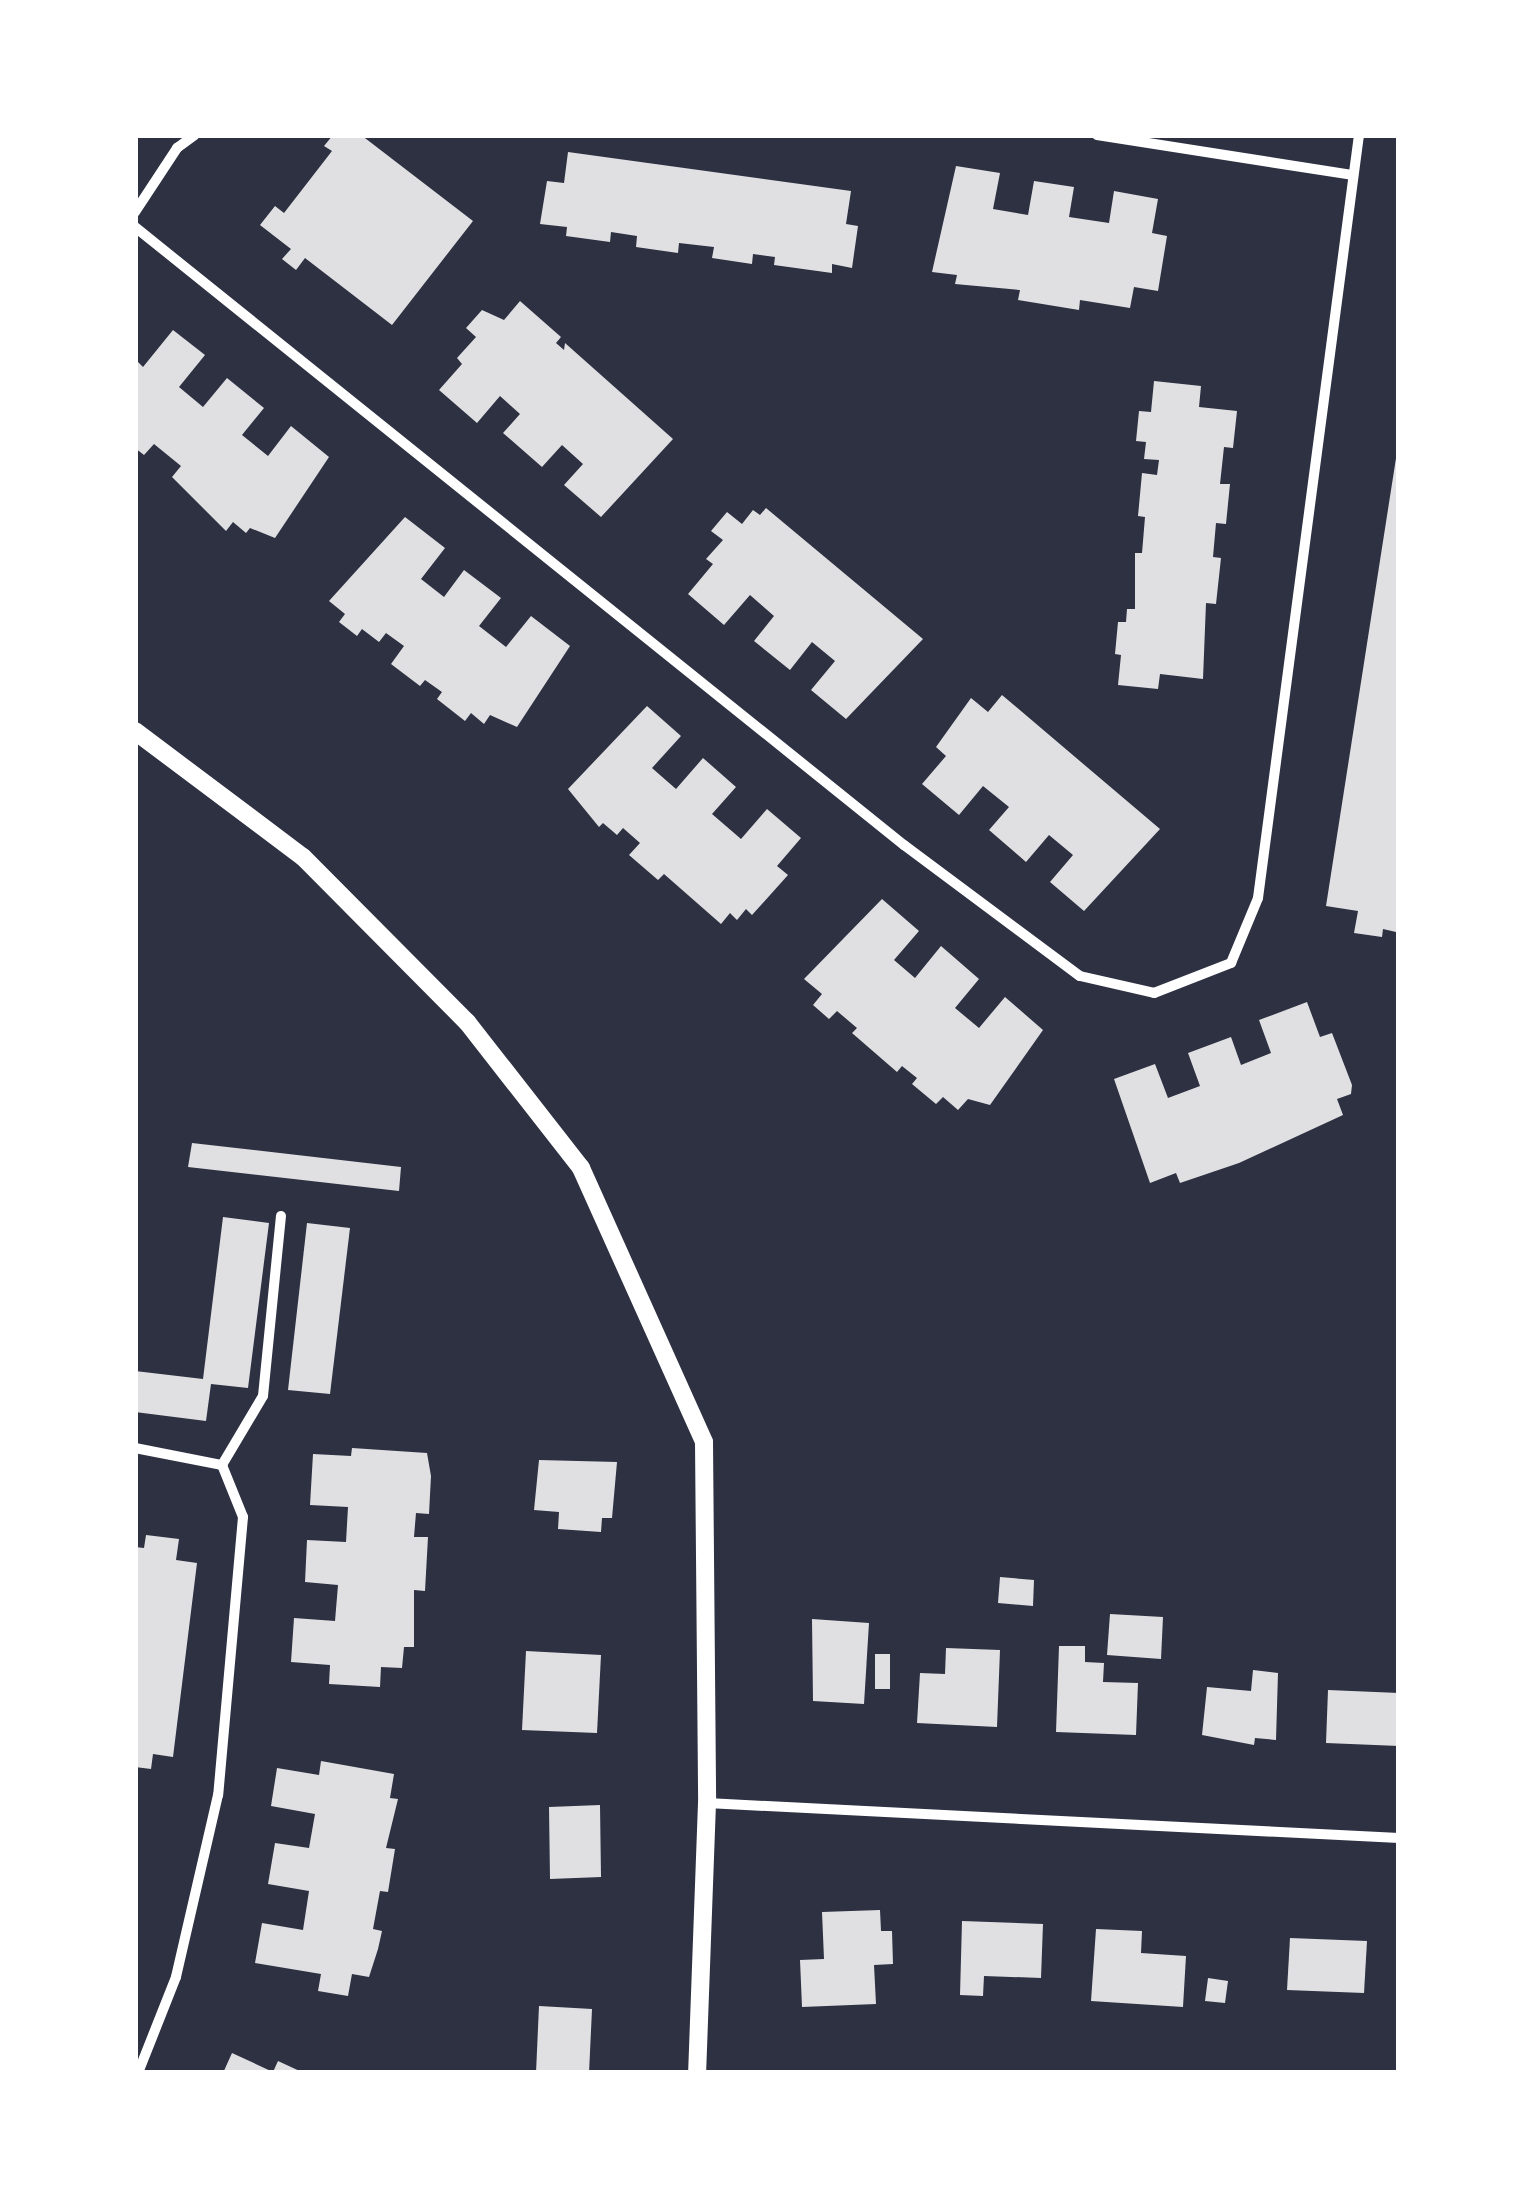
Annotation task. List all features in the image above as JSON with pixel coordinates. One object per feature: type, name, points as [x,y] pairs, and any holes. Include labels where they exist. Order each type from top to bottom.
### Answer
[{"type":"street","points":[[135,212],[177,148],[195,135]]},
{"type":"street","points":[[1096,135],[1352,175]]},
{"type":"street","points":[[135,227],[920,857],[1080,976],[1154,993],[1231,963],[1258,898],[1359,135]]},
{"type":"street","points":[[135,731],[303,857],[467,1022],[581,1168],[704,1442],[708,1804],[696,2073]]},
{"type":"street","points":[[222,1465],[262,1396],[281,1216]]},
{"type":"street","points":[[135,1448],[222,1465]]},
{"type":"street","points":[[138,2073],[176,1978],[218,1795],[244,1517],[222,1465]]},
{"type":"street","points":[[708,1804],[1399,1838]]},
{"type":"building","points":[[333,135],[361,135],[473,221],[392,325],[305,258],[296,270],[282,259],[291,249],[260,225],[275,206],[284,213],[332,151],[324,146]]},
{"type":"building","points":[[568,152],[851,191],[846,224],[858,226],[852,268],[832,264],[832,273],[774,265],[775,257],[753,254],[752,264],[712,258],[714,247],[679,243],[678,253],[636,247],[637,236],[611,232],[610,242],[566,236],[567,227],[540,224],[547,181],[564,183]]},
{"type":"building","points":[[956,166],[1000,173],[993,209],[1028,215],[1034,181],[1074,187],[1069,217],[1109,223],[1114,191],[1158,199],[1152,233],[1167,236],[1158,291],[1134,287],[1130,308],[1080,300],[1079,310],[1018,300],[1020,290],[955,284],[957,275],[932,272]]},
{"type":"building","points":[[520,301],[561,337],[556,343],[564,350],[565,343],[673,439],[601,517],[564,485],[583,464],[562,445],[542,467],[503,433],[520,414],[500,396],[477,423],[439,390],[462,364],[457,358],[476,337],[466,328],[482,310],[504,320]]},
{"type":"building","points":[[173,330],[205,355],[179,387],[203,407],[227,378],[264,408],[242,435],[268,456],[291,426],[329,457],[275,538],[250,528],[246,533],[233,522],[226,531],[172,477],[181,466],[154,444],[144,455],[135,448],[135,359],[143,367]]},
{"type":"building","points":[[1154,381],[1201,386],[1199,407],[1237,411],[1233,448],[1224,447],[1220,484],[1230,484],[1226,524],[1216,523],[1213,557],[1221,558],[1216,604],[1206,603],[1203,679],[1160,674],[1158,689],[1118,685],[1121,655],[1115,654],[1118,622],[1126,622],[1127,609],[1135,609],[1135,553],[1142,553],[1145,517],[1138,516],[1142,473],[1157,475],[1159,460],[1144,459],[1146,442],[1136,441],[1139,411],[1151,412]]},
{"type":"building","points":[[1399,439],[1399,925],[1396,932],[1383,929],[1382,937],[1354,933],[1358,911],[1326,906]]},
{"type":"building","points":[[766,508],[923,639],[846,719],[811,690],[835,661],[812,642],[790,670],[754,641],[774,616],[750,595],[724,625],[688,594],[713,564],[706,559],[723,540],[711,531],[727,512],[742,524],[753,510],[760,515]]},
{"type":"building","points":[[405,517],[445,548],[421,579],[444,597],[464,570],[501,598],[479,626],[506,647],[531,616],[570,646],[517,727],[490,715],[484,724],[471,713],[465,721],[437,699],[442,692],[425,680],[420,686],[391,664],[404,646],[386,633],[379,642],[362,629],[357,636],[339,622],[345,614],[329,601]]},
{"type":"building","points":[[1002,695],[1160,829],[1084,911],[1050,882],[1073,855],[1049,835],[1026,862],[989,830],[1009,807],[983,786],[959,815],[922,784],[946,756],[936,747],[971,698],[988,712]]},
{"type":"building","points":[[647,706],[681,736],[652,768],[676,789],[703,758],[736,787],[712,814],[741,839],[767,809],[801,838],[777,866],[788,875],[752,915],[746,909],[737,920],[730,913],[721,924],[664,874],[658,880],[629,855],[640,843],[623,828],[617,835],[603,823],[599,827],[568,789]]},
{"type":"building","points":[[882,899],[919,931],[894,960],[915,978],[941,946],[979,979],[955,1008],[979,1028],[1005,997],[1043,1030],[990,1105],[968,1099],[958,1110],[943,1097],[936,1104],[912,1084],[917,1078],[902,1066],[897,1072],[852,1033],[857,1028],[837,1011],[829,1019],[813,1005],[822,994],[804,979]]},
{"type":"building","points":[[1307,1002],[1320,1037],[1332,1033],[1352,1085],[1351,1094],[1337,1099],[1343,1115],[1239,1163],[1180,1183],[1176,1173],[1150,1183],[1114,1079],[1155,1064],[1168,1098],[1200,1086],[1188,1053],[1231,1037],[1241,1065],[1271,1053],[1259,1020]]},
{"type":"building","points":[[192,1143],[401,1167],[399,1191],[188,1167]]},
{"type":"building","points":[[223,1217],[269,1223],[248,1388],[211,1384],[206,1421],[135,1412],[135,1371],[203,1379]]},
{"type":"building","points":[[307,1223],[350,1228],[330,1394],[288,1390]]},
{"type":"building","points":[[352,1448],[427,1453],[431,1476],[429,1514],[416,1513],[414,1537],[428,1537],[425,1591],[414,1590],[414,1647],[404,1647],[402,1668],[381,1667],[380,1687],[329,1684],[330,1665],[291,1662],[294,1618],[335,1621],[338,1585],[305,1582],[307,1540],[346,1542],[348,1507],[310,1505],[313,1454],[351,1456]]},
{"type":"building","points":[[539,1460],[617,1462],[612,1518],[602,1518],[601,1532],[558,1529],[559,1512],[534,1510]]},
{"type":"building","points":[[146,1535],[179,1539],[176,1560],[197,1563],[173,1757],[153,1754],[151,1769],[135,1767],[135,1547],[144,1548]]},
{"type":"building","points":[[1000,1577],[1034,1580],[1033,1606],[998,1603]]},
{"type":"building","points":[[1110,1614],[1163,1617],[1161,1659],[1107,1655]]},
{"type":"building","points":[[812,1619],[869,1623],[864,1704],[813,1701]]},
{"type":"building","points":[[1059,1646],[1085,1646],[1085,1662],[1104,1663],[1103,1682],[1138,1683],[1136,1735],[1056,1732]]},
{"type":"building","points":[[946,1648],[1000,1650],[997,1727],[917,1723],[920,1673],[945,1674]]},
{"type":"building","points":[[526,1651],[601,1655],[597,1733],[522,1730]]},
{"type":"building","points":[[875,1654],[890,1654],[890,1689],[875,1689]]},
{"type":"building","points":[[1253,1670],[1278,1673],[1276,1740],[1255,1738],[1254,1745],[1202,1735],[1207,1687],[1251,1691]]},
{"type":"building","points":[[1328,1690],[1399,1693],[1399,1746],[1326,1743]]},
{"type":"building","points":[[321,1761],[394,1774],[390,1798],[398,1799],[386,1848],[395,1849],[388,1892],[380,1891],[373,1929],[382,1931],[378,1949],[369,1977],[352,1974],[348,1996],[318,1991],[321,1974],[255,1963],[262,1923],[303,1930],[309,1891],[268,1884],[275,1843],[309,1848],[315,1814],[271,1806],[277,1768],[319,1775]]},
{"type":"building","points":[[600,1805],[601,1877],[550,1879],[549,1807]]},
{"type":"building","points":[[880,1910],[881,1931],[892,1931],[893,1964],[874,1965],[876,2004],[802,2007],[800,1960],[824,1959],[822,1912]]},
{"type":"building","points":[[962,1921],[1043,1924],[1041,1978],[984,1976],[983,1996],[960,1995]]},
{"type":"building","points":[[1096,1929],[1142,1931],[1141,1953],[1186,1956],[1183,2007],[1091,2001]]},
{"type":"building","points":[[1290,1938],[1367,1941],[1364,1993],[1287,1990]]},
{"type":"building","points":[[1208,1978],[1228,1981],[1225,2003],[1205,2001]]},
{"type":"building","points":[[539,2006],[592,2009],[589,2073],[536,2073]]},
{"type":"building","points":[[232,2053],[273,2072],[278,2061],[304,2073],[223,2073]]}]
